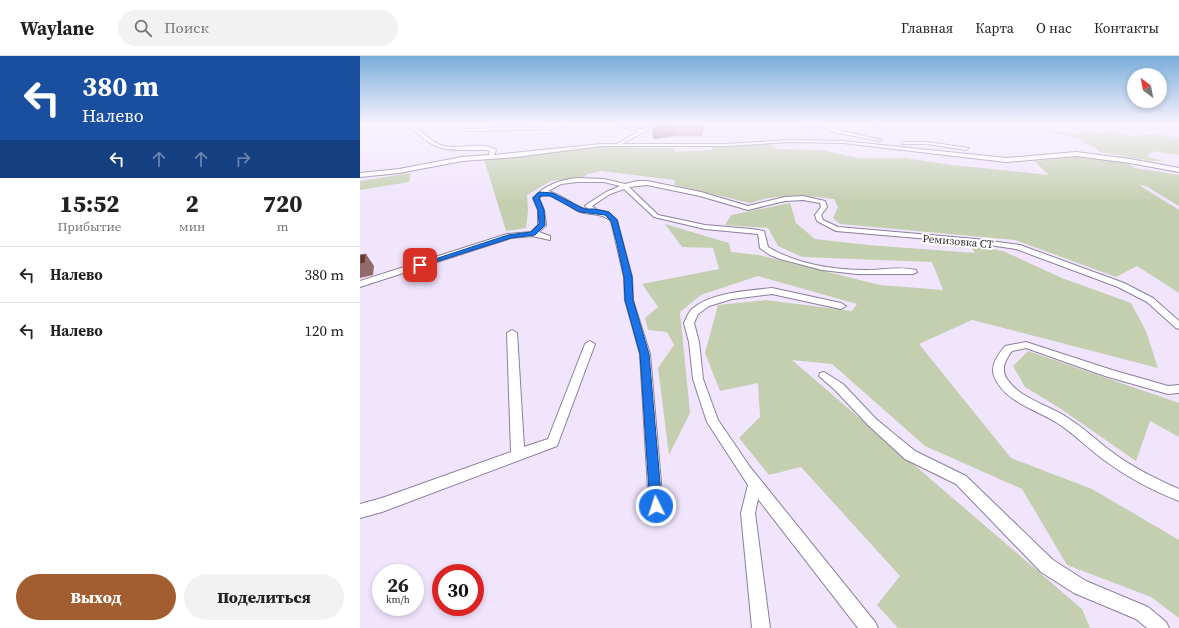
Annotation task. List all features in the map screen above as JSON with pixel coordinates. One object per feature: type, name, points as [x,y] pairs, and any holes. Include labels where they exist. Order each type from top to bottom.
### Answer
[{"type":"street","points":[[491,150],[493,150],[491,157]]},
{"type":"street","points":[[360,175],[399,171],[462,159],[562,150]]},
{"type":"street","points":[[913,150],[1006,160],[1076,154],[1130,161],[1179,170]]},
{"type":"street","points":[[1000,153],[1016,160]]},
{"type":"street","points":[[533,234],[542,225],[541,210],[536,198],[539,194],[561,182],[609,181],[625,186],[641,200],[654,215],[686,224],[723,230],[753,230],[761,233],[764,248],[772,253],[789,259],[840,271],[913,272]]},
{"type":"street","name":"Ремизовка СТ","points":[[625,186],[638,183],[647,183],[701,194],[748,208],[785,199],[812,199],[824,202],[824,208],[818,214],[820,221],[836,229],[976,241],[1017,247],[1121,285],[1150,300],[1179,326]]},
{"type":"street","points":[[594,211],[588,206],[608,193],[625,186]]},
{"type":"street","points":[[539,194],[551,194],[582,211],[607,213],[614,220],[628,277],[629,300],[645,354],[656,506]]},
{"type":"street","points":[[360,284],[503,238],[533,234],[541,235],[547,238]]},
{"type":"street","points":[[841,306],[772,291],[731,296],[706,304],[694,312],[689,323],[694,342],[698,379],[713,422],[745,471],[869,628]]},
{"type":"street","points":[[512,333],[518,454]]},
{"type":"street","points":[[360,511],[382,505],[553,442],[590,344]]},
{"type":"street","points":[[1179,389],[1168,390],[1160,388],[1109,373],[1026,345],[1009,348],[1000,360],[998,370],[1001,380],[1010,390],[1025,400],[1047,410],[1077,430],[1115,462],[1166,490],[1179,495]]},
{"type":"street","points":[[824,376],[839,387],[872,422],[910,455],[961,480],[1047,566],[1080,587],[1142,613],[1160,628]]},
{"type":"street","points":[[755,484],[748,513],[761,628]]},
{"type":"green space","points":[[571,150],[674,150],[676,152],[711,150],[821,150],[858,158],[905,158],[952,165],[1049,175],[1034,161],[1079,157],[1127,163],[1135,168],[1179,175],[1179,206],[1146,186],[1139,185],[1179,210],[1179,293],[1137,266],[1116,277],[1015,240],[840,224],[833,218],[838,207],[834,199],[800,195],[768,198],[750,203],[675,185],[674,180],[601,171],[588,174],[581,178],[551,181],[527,195],[528,211],[526,228],[506,231],[484,159]]},
{"type":"green space","points":[[1097,150],[1179,150],[1179,155],[1153,151],[1153,153],[1150,153],[1148,157],[1163,161],[1151,161],[1100,152]]},
{"type":"green space","points":[[411,173],[409,182],[360,190],[360,181]]},
{"type":"green space","points":[[790,203],[796,223],[815,239],[868,245],[975,253],[970,245],[1003,251],[1062,278],[1131,303],[1146,331],[1158,368],[972,320],[919,344],[1011,458],[1092,489],[1179,540],[1179,618],[1151,597],[1067,565],[1022,489],[925,446],[832,364],[792,360],[1082,609],[1090,628],[898,628],[877,605],[900,576],[801,467],[769,475],[739,438],[760,417],[758,383],[720,391],[705,353],[718,305],[766,300],[852,311],[857,304],[758,276],[701,295],[680,312],[690,413],[669,455],[658,368],[674,345],[667,332],[648,330],[645,318],[658,307],[642,284],[719,269],[713,248],[682,247],[665,224],[729,243],[731,252],[759,255],[880,285],[943,290],[932,262],[802,257],[778,246],[768,228],[725,225],[731,215]]},
{"type":"green space","points":[[1028,351],[1179,403],[1179,437],[1150,421],[1136,461],[1061,409],[1025,387],[1013,366]]},
{"type":"building","points":[[366,254],[365,263],[360,264],[360,255]]},
{"type":"route","points":[[420,265],[510,236],[530,233],[533,234],[542,225],[541,210],[536,198],[539,194],[543,193],[551,194],[564,200],[582,211],[607,213],[614,220],[628,277],[629,300],[645,354],[656,506]]}]
